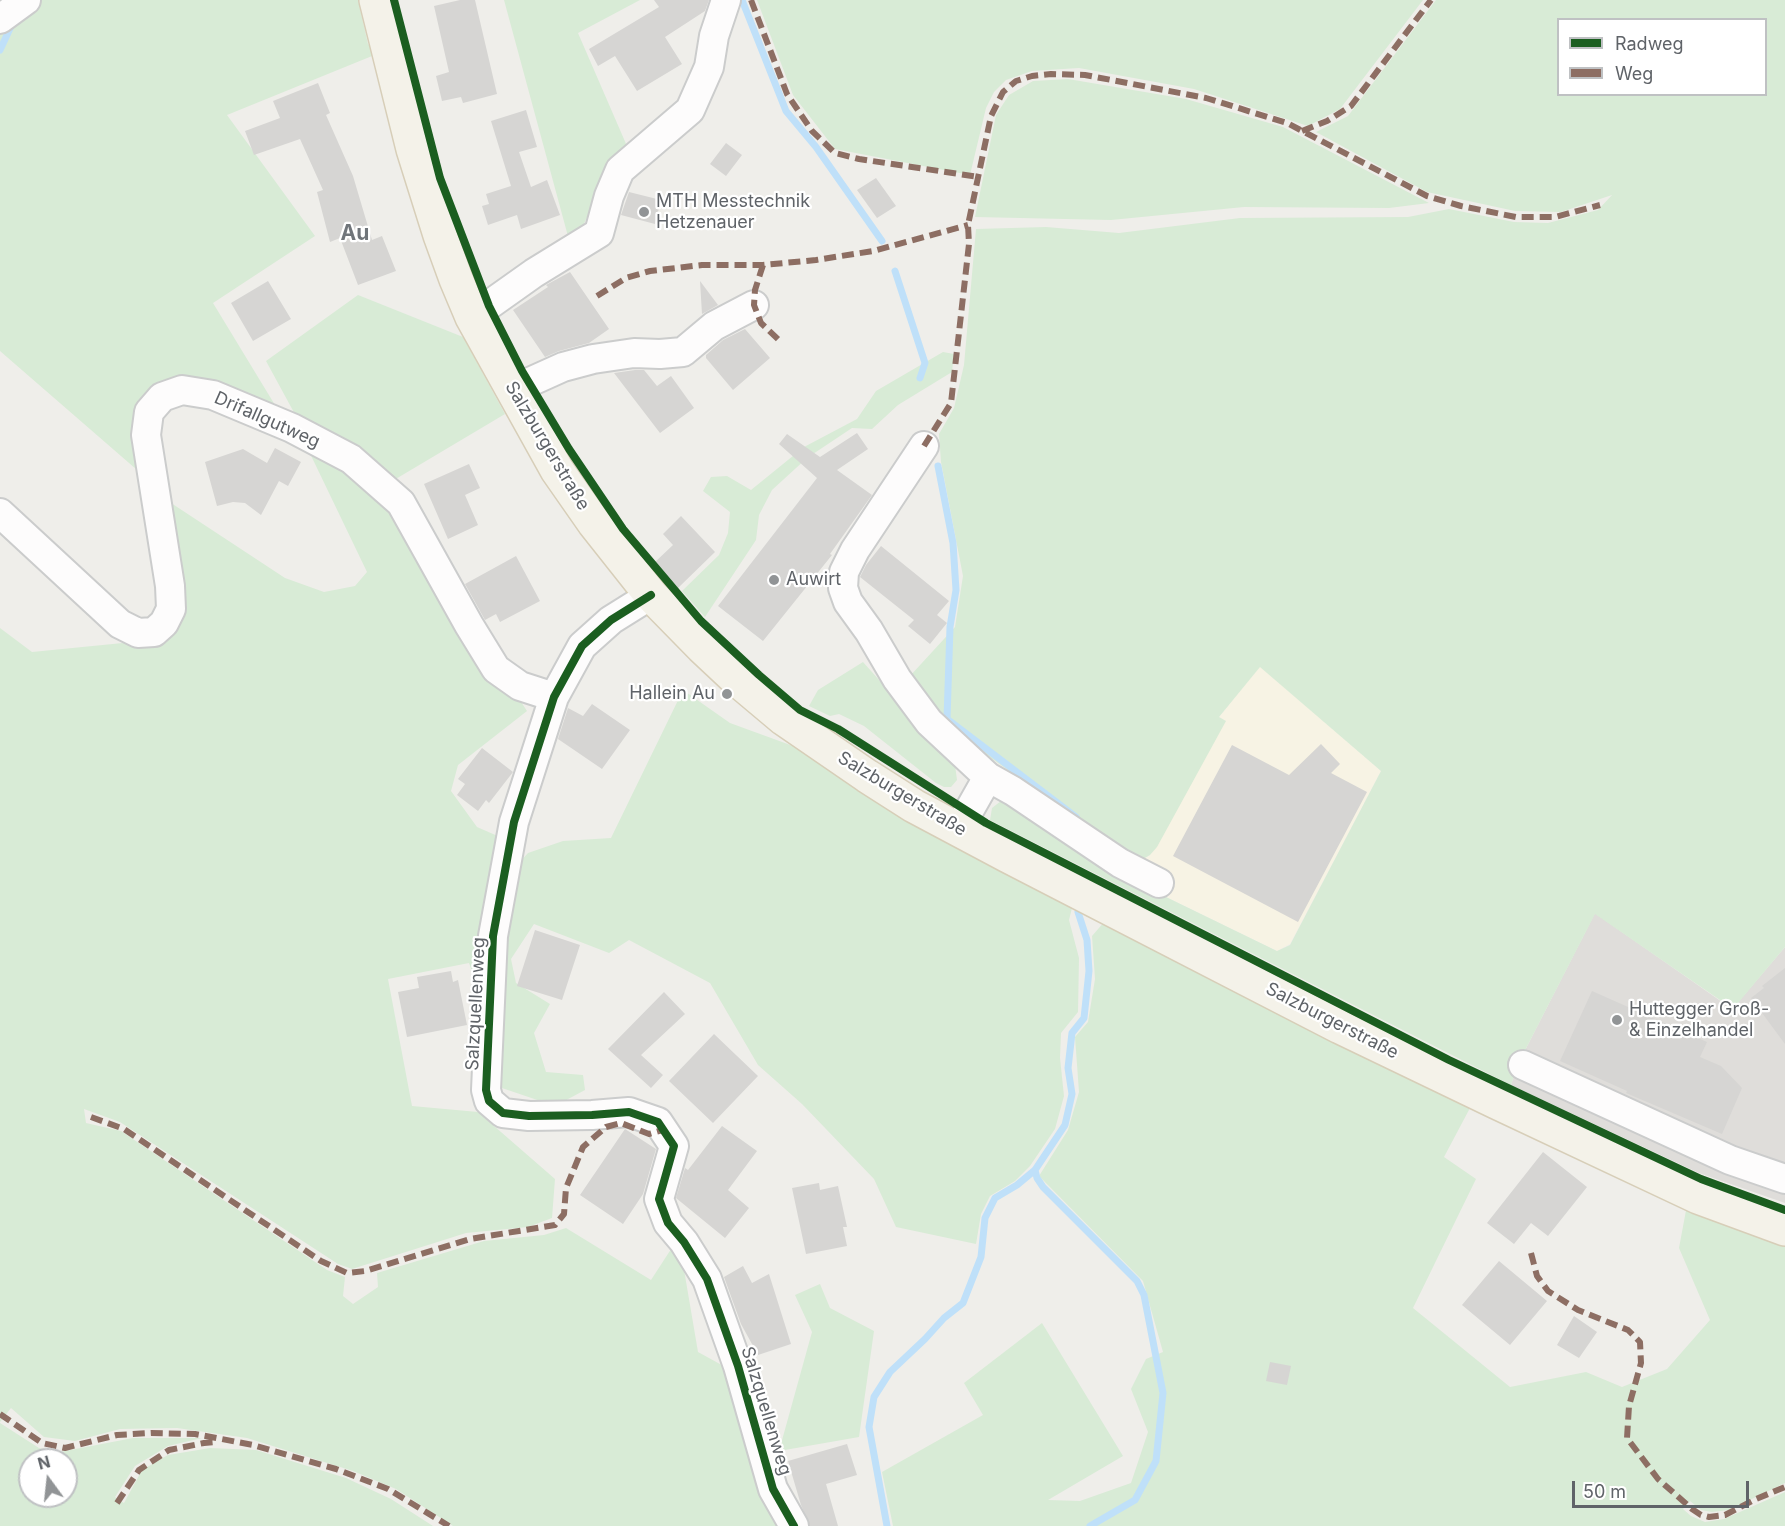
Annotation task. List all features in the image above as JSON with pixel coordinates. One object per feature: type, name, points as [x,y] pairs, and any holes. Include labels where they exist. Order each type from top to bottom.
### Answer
[{"type":"main road","name":"Salzburgerstraße","points":[[376,0],[413,149],[448,257],[472,318],[557,470],[594,523],[651,595],[702,648],[784,719],[914,806],[958,830],[1340,1026],[1475,1092],[1698,1197],[1785,1229]]},
{"type":"street","points":[[0,19],[26,0]]},
{"type":"street","points":[[472,318],[534,273],[599,232],[609,196],[620,170],[690,110],[709,67],[714,36],[726,0]]},
{"type":"street","points":[[513,390],[563,367],[593,359],[634,352],[660,354],[683,352],[714,326],[754,305]]},
{"type":"street","name":"Drifallgutweg","points":[[0,513],[120,624],[138,633],[154,632],[164,623],[171,609],[171,597],[146,435],[149,412],[162,397],[182,390],[213,395],[292,428],[351,459],[401,503],[496,669],[520,686],[554,697]]},
{"type":"street","points":[[924,446],[855,550],[844,572],[843,588],[848,602],[869,631],[897,679],[929,722],[988,777],[1013,791],[1120,863],[1159,883]]},
{"type":"street","name":"Salzquellenweg","points":[[651,595],[611,620],[582,646],[554,697],[514,822],[493,936],[486,1090],[489,1101],[503,1113],[529,1116],[571,1116],[629,1112],[658,1122],[674,1146],[659,1199],[668,1223],[684,1242],[707,1279],[738,1366],[773,1489],[794,1526]]},
{"type":"street","points":[[958,830],[988,777]]},
{"type":"street","points":[[1523,1065],[1730,1160],[1785,1179]]},
{"type":"shaded area","points":[[1260,666],[1381,771],[1290,944],[1277,951],[1125,877],[1133,859],[1144,859],[1150,855],[1225,721],[1219,717]]},
{"type":"shaded area","points":[[1595,913],[1732,1009],[1785,947],[1785,1203],[1699,1173],[1511,1085],[1518,1064]]},
{"type":"green space","points":[[42,0],[358,0],[368,44],[377,54],[227,115],[315,236],[213,303],[278,410],[162,385],[144,476],[0,351],[0,16],[34,6]]},
{"type":"green space","points":[[504,0],[640,0],[578,33],[630,153],[607,173],[583,226],[569,240]]},
{"type":"green space","points":[[757,0],[1423,0],[1340,109],[1308,126],[1194,89],[1079,68],[1032,71],[1006,80],[994,92],[986,108],[970,175],[835,149],[793,95]]},
{"type":"green space","points":[[1436,0],[1785,0],[1785,947],[1733,1009],[1595,914],[1518,1064],[1511,1085],[990,820],[992,808],[1001,801],[1027,810],[1125,877],[1277,951],[1290,945],[1381,771],[1260,667],[1219,717],[1226,721],[1157,847],[1143,859],[1133,859],[1113,846],[955,732],[910,676],[955,627],[963,576],[941,462],[939,434],[954,408],[964,365],[976,229],[1046,227],[1119,233],[1240,218],[1408,217],[1449,209],[1514,222],[1548,223],[1598,210],[1612,195],[1561,212],[1515,211],[1427,192],[1316,132],[1348,116]]},
{"type":"green space","points":[[1068,79],[1186,99],[1283,127],[1429,203],[1389,208],[1244,207],[1111,220],[975,217],[996,115],[1009,95],[1033,81]]},
{"type":"green space","points":[[358,295],[463,337],[505,414],[389,483],[297,418],[266,361]]},
{"type":"green space","points":[[943,352],[954,354],[952,372],[898,405],[872,429],[852,428],[807,458],[772,490],[759,515],[756,540],[705,617],[682,591],[719,555],[728,533],[730,512],[703,491],[711,477],[727,476],[751,490],[804,447],[857,419],[876,391]]},
{"type":"green space","points":[[304,441],[393,507],[527,711],[458,765],[451,791],[477,827],[500,837],[490,894],[528,853],[563,841],[611,838],[683,690],[730,723],[804,750],[1073,904],[1069,920],[1079,958],[1078,1012],[1061,1033],[1060,1058],[1064,1096],[1055,1129],[1030,1166],[1015,1181],[990,1196],[981,1214],[976,1244],[896,1227],[874,1179],[802,1104],[758,1065],[710,983],[629,940],[609,953],[534,924],[511,959],[516,983],[550,1004],[534,1033],[546,1072],[583,1075],[585,1090],[555,1106],[499,1087],[503,1025],[478,988],[469,963],[388,979],[412,1106],[478,1112],[555,1179],[552,1218],[528,1227],[466,1233],[352,1269],[338,1264],[120,1122],[84,1109],[86,1123],[121,1131],[327,1270],[345,1277],[343,1296],[353,1304],[378,1287],[377,1273],[484,1241],[544,1235],[566,1228],[651,1280],[675,1243],[681,1252],[698,1352],[729,1369],[789,1526],[453,1526],[396,1489],[353,1471],[247,1438],[177,1428],[120,1429],[75,1441],[44,1437],[11,1408],[0,1422],[0,628],[32,652],[153,640],[168,501],[285,578],[324,592],[355,586],[367,572]]},
{"type":"green space","points":[[863,662],[955,765],[957,780],[951,787],[944,787],[936,783],[864,726],[839,714],[830,716],[809,706],[818,690]]},
{"type":"green space","points":[[1105,921],[1311,1029],[1470,1108],[1444,1157],[1476,1179],[1413,1308],[1510,1387],[1586,1372],[1622,1387],[1667,1369],[1710,1320],[1679,1248],[1687,1205],[1785,1241],[1785,1483],[1729,1510],[1712,1512],[1701,1510],[1690,1501],[1683,1509],[1691,1516],[1705,1522],[1724,1519],[1785,1492],[1785,1526],[893,1526],[882,1472],[983,1415],[964,1383],[1042,1323],[1123,1456],[1048,1500],[1080,1501],[1131,1483],[1148,1432],[1131,1389],[1146,1359],[1163,1352],[1143,1281],[1039,1176],[1068,1130],[1079,1092],[1075,1037],[1088,1022],[1095,979],[1092,936]]},
{"type":"green space","points":[[820,1284],[830,1308],[874,1331],[859,1437],[779,1451],[812,1332],[795,1295]]},
{"type":"green space","points":[[0,1423],[39,1448],[18,1448],[18,1508],[78,1508],[78,1449],[133,1438],[202,1438],[168,1446],[135,1466],[115,1497],[124,1503],[142,1470],[168,1455],[210,1448],[256,1450],[346,1478],[391,1499],[433,1526],[0,1526]]},
{"type":"building","points":[[460,0],[475,0],[497,94],[463,103],[461,97],[442,101],[436,76],[449,72],[434,6]]},
{"type":"building","points":[[654,0],[709,0],[705,11],[665,37],[682,64],[637,91],[615,56],[598,66],[589,49],[659,7]]},
{"type":"building","points":[[318,83],[330,113],[326,115],[353,176],[372,240],[382,236],[396,271],[358,285],[340,238],[330,242],[317,192],[323,190],[300,139],[254,155],[245,131],[280,118],[273,101]]},
{"type":"building","points":[[526,110],[537,147],[519,152],[531,187],[547,180],[560,215],[521,229],[517,215],[488,225],[482,206],[489,204],[486,194],[511,186],[491,121]]},
{"type":"building","points":[[726,143],[742,155],[726,176],[710,164]]},
{"type":"building","points":[[876,178],[896,206],[877,218],[857,190]]},
{"type":"building","points":[[629,192],[661,200],[655,224],[621,215]]},
{"type":"building","points":[[570,272],[609,329],[589,343],[545,357],[513,310],[548,287],[546,285]]},
{"type":"building","points":[[268,281],[291,319],[253,341],[231,303]]},
{"type":"building","points":[[700,281],[718,305],[702,314]]},
{"type":"building","points":[[745,329],[770,358],[733,390],[706,358],[706,355],[723,340]]},
{"type":"building","points":[[644,370],[657,386],[671,376],[694,408],[660,433],[614,373]]},
{"type":"building","points":[[857,433],[868,449],[837,470],[872,495],[830,554],[832,555],[763,641],[718,606],[817,478],[779,444],[787,434],[820,457]]},
{"type":"building","points":[[275,448],[301,462],[288,486],[279,481],[261,515],[245,503],[233,502],[217,506],[205,462],[243,449],[267,463]]},
{"type":"building","points":[[469,464],[480,488],[465,495],[478,525],[448,539],[424,484]]},
{"type":"building","points":[[681,516],[715,552],[678,588],[654,563],[673,545],[663,534]]},
{"type":"building","points":[[881,546],[949,601],[937,615],[947,623],[930,644],[908,626],[914,620],[860,577]]},
{"type":"building","points":[[516,556],[540,601],[500,622],[496,614],[485,620],[465,584]]},
{"type":"building","points":[[592,704],[630,730],[602,769],[558,739],[568,708],[583,716]]},
{"type":"building","points":[[1321,744],[1340,764],[1331,773],[1367,792],[1298,922],[1173,856],[1232,745],[1289,775]]},
{"type":"building","points":[[482,748],[513,772],[489,803],[486,800],[478,811],[457,795],[465,784],[458,779]]},
{"type":"building","points":[[535,930],[580,945],[562,1000],[517,986]]},
{"type":"building","points":[[1785,968],[1785,1044],[1751,998]]},
{"type":"building","points":[[451,971],[453,982],[458,980],[467,1025],[407,1037],[398,992],[419,988],[417,977]]},
{"type":"building","points":[[1592,991],[1707,1042],[1700,1057],[1721,1066],[1742,1088],[1722,1134],[1626,1093],[1627,1091],[1560,1061]]},
{"type":"building","points":[[664,992],[685,1014],[641,1055],[663,1075],[651,1088],[608,1049]]},
{"type":"building","points":[[714,1034],[758,1076],[713,1123],[669,1081]]},
{"type":"building","points":[[722,1126],[757,1151],[728,1190],[749,1208],[725,1238],[676,1198],[685,1168],[688,1170]]},
{"type":"building","points":[[625,1129],[656,1149],[643,1194],[623,1224],[580,1195]]},
{"type":"building","points":[[1543,1152],[1587,1187],[1548,1236],[1531,1223],[1514,1244],[1487,1223]]},
{"type":"building","points":[[819,1183],[820,1190],[838,1186],[847,1227],[843,1227],[847,1246],[806,1254],[792,1188]]},
{"type":"building","points":[[1499,1261],[1547,1301],[1510,1345],[1462,1305]]},
{"type":"building","points":[[743,1266],[752,1283],[769,1274],[791,1344],[758,1355],[741,1324],[724,1277]]},
{"type":"building","points":[[1574,1316],[1597,1332],[1579,1358],[1557,1345]]},
{"type":"building","points":[[1270,1362],[1291,1366],[1287,1385],[1266,1381]]},
{"type":"building","points":[[847,1444],[857,1475],[826,1484],[838,1526],[810,1526],[788,1461]]},
{"type":"waterway","points":[[742,0],[786,111],[816,147],[882,241]]},
{"type":"waterway","points":[[0,50],[13,22]]},
{"type":"waterway","points":[[895,271],[925,363],[920,378]]},
{"type":"waterway","points":[[938,466],[953,543],[956,590],[950,627],[947,719],[1076,817]]},
{"type":"waterway","points":[[887,1526],[869,1427],[874,1397],[890,1372],[944,1318],[963,1303],[981,1257],[985,1218],[995,1198],[1017,1185],[1035,1170],[1065,1125],[1072,1094],[1068,1068],[1072,1033],[1084,1018],[1089,971],[1087,940],[1078,912]]},
{"type":"waterway","points":[[1035,1170],[1043,1187],[1137,1281],[1144,1295],[1163,1393],[1156,1461],[1135,1500],[1090,1526]]},
{"type":"marked path","points":[[751,0],[787,94],[812,131],[835,153],[859,159],[979,177]]},
{"type":"marked path","points":[[1302,131],[1327,121],[1351,106],[1431,0]]},
{"type":"marked path","points":[[924,446],[951,403],[969,244],[968,225],[991,116],[1003,92],[1016,81],[1051,74],[1085,75],[1206,98],[1287,123],[1427,196],[1461,206],[1516,217],[1555,217],[1600,205]]},
{"type":"marked path","points":[[597,296],[626,278],[650,271],[702,265],[763,265],[816,260],[873,251],[968,225]]},
{"type":"marked path","points":[[763,265],[755,290],[754,305],[761,323],[782,343]]},
{"type":"marked path","points":[[91,1117],[124,1129],[321,1261],[347,1273],[365,1271],[470,1239],[555,1225],[564,1214],[566,1188],[583,1147],[606,1127],[621,1123],[649,1134],[663,1130]]},
{"type":"marked path","points":[[1531,1253],[1537,1276],[1548,1291],[1578,1310],[1628,1330],[1640,1342],[1641,1363],[1629,1406],[1627,1438],[1658,1479],[1692,1509],[1709,1517],[1725,1515],[1785,1487]]},
{"type":"marked path","points":[[0,1414],[42,1443],[65,1448],[117,1435],[151,1433],[195,1434],[253,1445],[336,1469],[388,1489],[449,1526]]},
{"type":"marked path","points":[[117,1503],[139,1470],[169,1450],[215,1442]]},
{"type":"cycle path","points":[[394,0],[440,178],[489,306],[522,371],[569,449],[623,529],[701,621],[759,675],[800,710],[838,729],[986,823],[1449,1060],[1701,1179],[1785,1210]]},
{"type":"cycle path","points":[[651,595],[611,620],[582,646],[554,697],[514,822],[493,936],[486,1090],[489,1101],[503,1113],[529,1116],[629,1112],[658,1122],[674,1146],[659,1199],[668,1223],[684,1242],[707,1279],[738,1366],[773,1489],[794,1526]]},
{"type":"place","name":"MTH Messtechnik Hetzenauer","points":[[644,212]]},
{"type":"place","name":"Auwirt","points":[[774,580]]},
{"type":"place","name":"Hallein Au","points":[[727,694]]},
{"type":"place","name":"Huttegger Groß- & Einzelhandel","points":[[1617,1020]]},
{"type":"district","name":"Au","points":[[355,234]]}]
